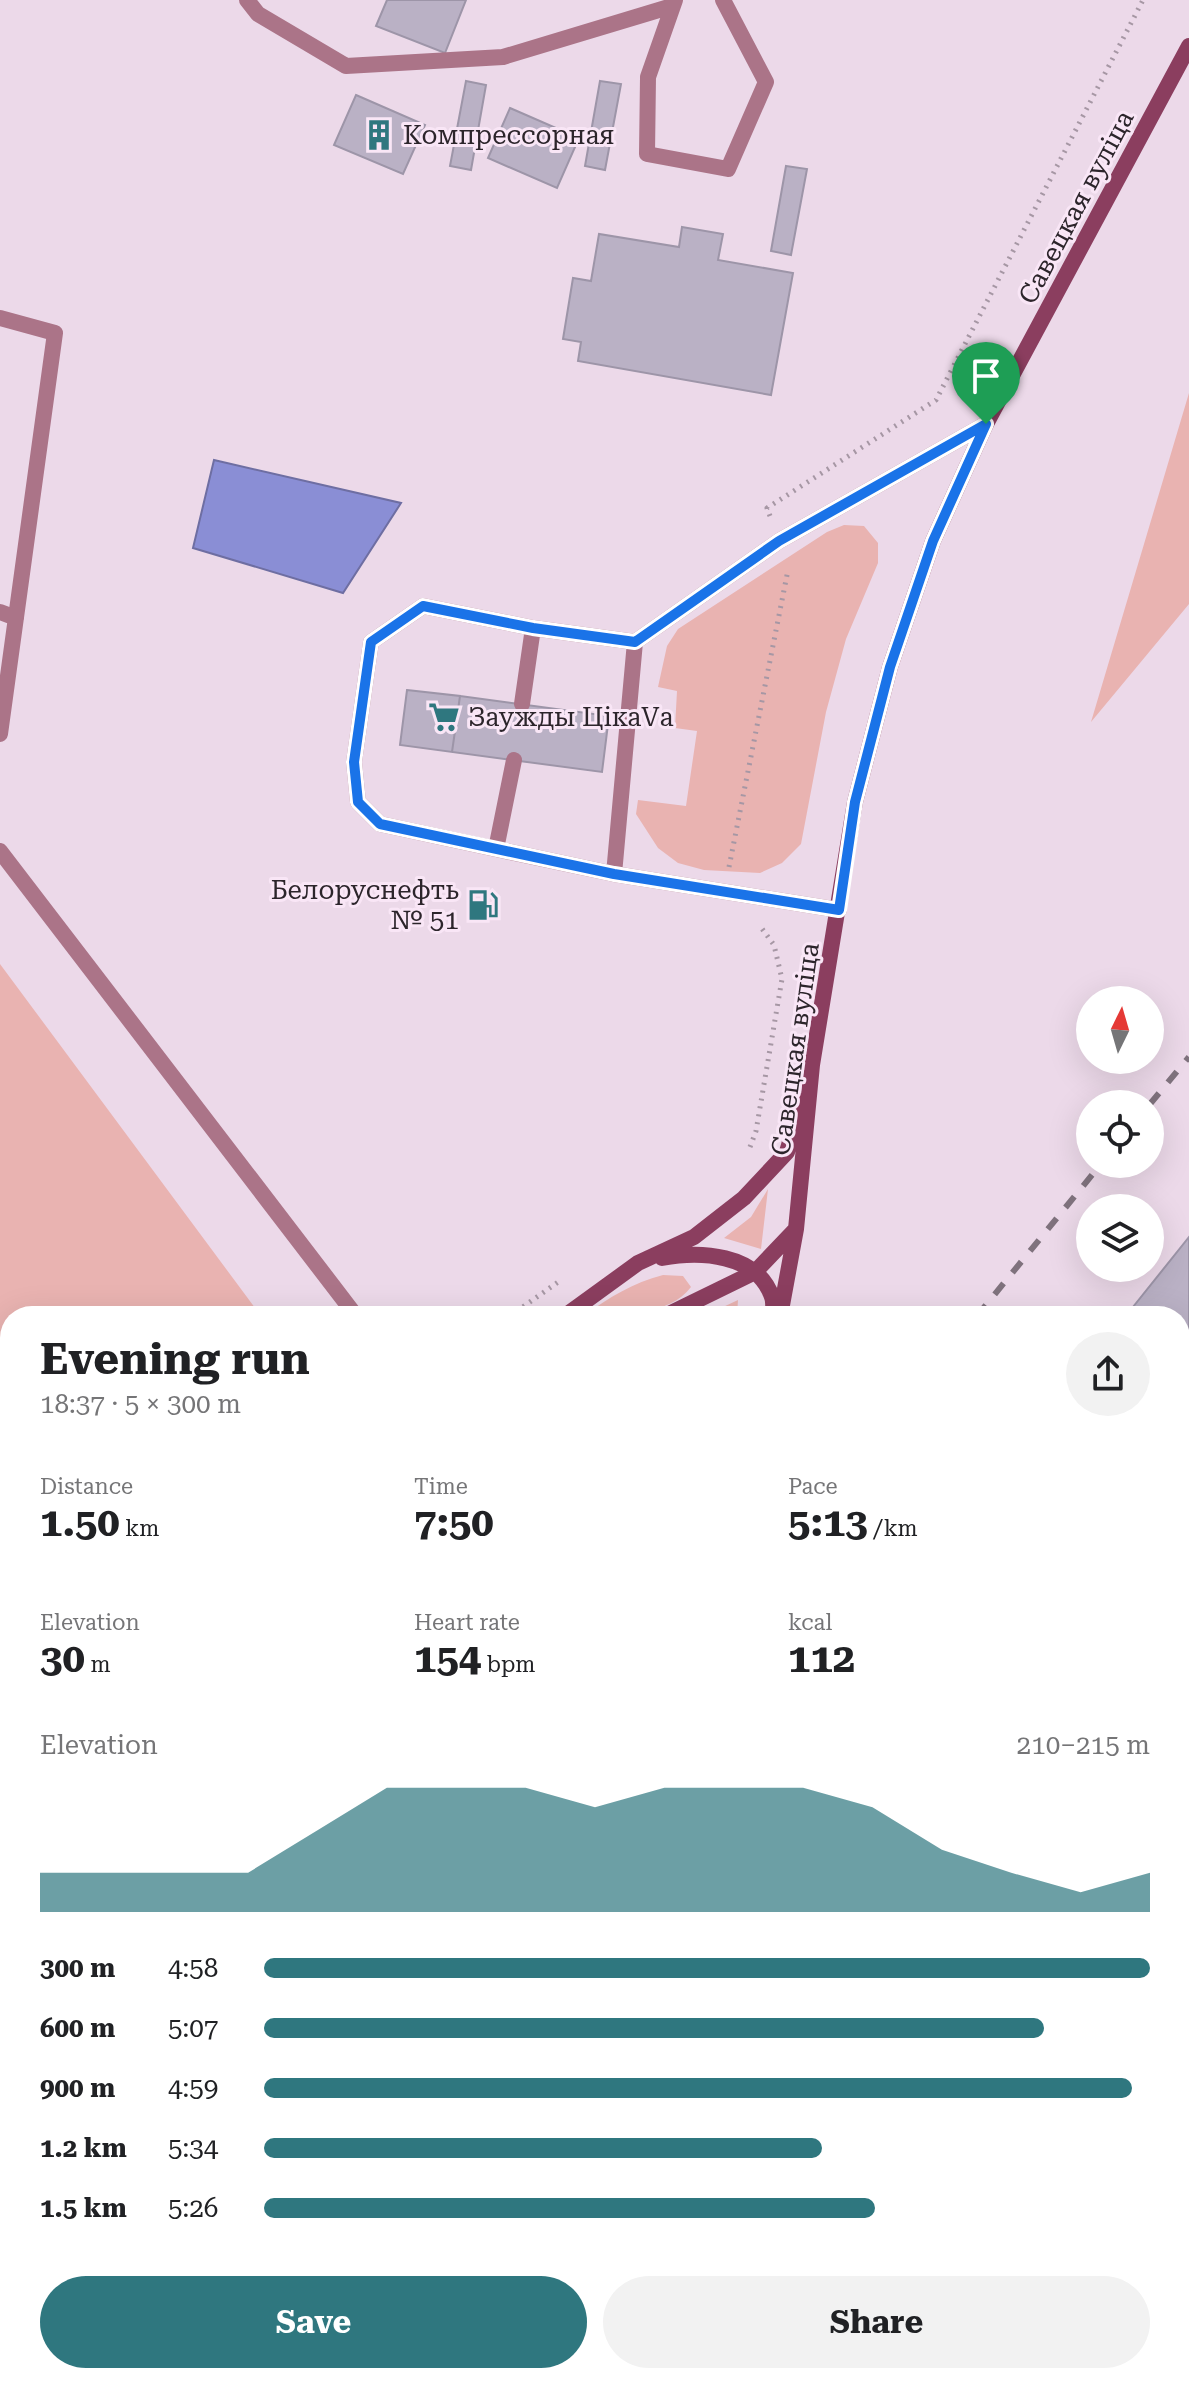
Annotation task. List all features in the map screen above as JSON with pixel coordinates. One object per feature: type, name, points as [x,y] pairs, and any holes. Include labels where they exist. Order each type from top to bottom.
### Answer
[{"type":"main road","name":"Савецкая вуліца","points":[[782,1306],[796,1229],[812,1065],[855,802],[890,667],[933,541],[986,424],[1189,46]]},
{"type":"main road","points":[[579,1306],[638,1263],[694,1237],[744,1198],[787,1152],[812,1065]]},
{"type":"main road","points":[[685,1306],[755,1272],[796,1229]]},
{"type":"main road","points":[[638,1263],[679,1255],[724,1257],[755,1272],[772,1297],[772,1306]]},
{"type":"lane","points":[[247,0],[258,14],[346,66],[503,57],[674,3]]},
{"type":"lane","points":[[674,3],[648,77],[647,154],[728,169],[766,82],[723,0]]},
{"type":"lane","points":[[0,318],[55,333],[8,615],[0,734]]},
{"type":"lane","points":[[839,910],[614,874],[380,824],[358,802],[354,762],[371,642],[423,606],[533,628],[635,642],[779,541],[986,424]]},
{"type":"lane","points":[[522,704],[533,628]]},
{"type":"lane","points":[[614,874],[635,642]]},
{"type":"lane","points":[[496,849],[514,760]]},
{"type":"lane","points":[[0,851],[348,1306]]},
{"type":"path","points":[[724,892],[789,568],[767,508],[936,400],[1143,0]]},
{"type":"path","points":[[746,923],[760,926],[774,945],[782,979],[756,1131],[747,1154]]},
{"type":"path","points":[[523,1306],[553,1283],[567,1277]]},
{"type":"shaded area","points":[[1189,393],[1189,604],[1091,722]]},
{"type":"shaded area","points":[[844,525],[864,526],[878,543],[878,563],[846,639],[826,712],[801,844],[782,863],[760,873],[704,870],[678,863],[658,848],[636,814],[638,800],[686,806],[697,731],[675,728],[677,691],[658,687],[667,646],[678,629],[827,532]]},
{"type":"shaded area","points":[[0,964],[254,1306],[0,1306]]},
{"type":"shaded area","points":[[768,1189],[761,1249],[724,1238],[751,1217]]},
{"type":"shaded area","points":[[663,1275],[683,1276],[691,1287],[682,1297],[664,1306],[599,1306],[622,1291]]},
{"type":"water","points":[[214,460],[401,503],[343,593],[193,548]]},
{"type":"building","points":[[387,0],[466,0],[445,53],[376,26]]},
{"type":"building","points":[[466,81],[486,85],[471,170],[450,166]]},
{"type":"building","points":[[600,81],[621,84],[605,170],[585,166]]},
{"type":"building","name":"Компрессорная","points":[[356,95],[425,125],[403,174],[334,145]]},
{"type":"building","points":[[510,108],[579,138],[557,188],[488,158]]},
{"type":"building","points":[[786,166],[807,169],[791,255],[771,251]]},
{"type":"building","points":[[682,227],[723,234],[718,260],[793,273],[771,395],[578,361],[581,342],[563,339],[573,278],[591,281],[599,234],[679,247]]},
{"type":"building","points":[[407,690],[460,696],[452,752],[400,745]]},
{"type":"building","points":[[460,696],[609,716],[602,772],[452,752]]},
{"type":"building","points":[[1189,1237],[1189,1306],[1134,1306],[1153,1282],[1164,1282],[1164,1268]]},
{"type":"railway","points":[[1162,1090],[1189,1057]]},
{"type":"railway","points":[[985,1306],[1090,1178]]},
{"type":"place","name":"Компрессорная","points":[[379,135]]},
{"type":"place","name":"Заужды ЦікаVа","points":[[444,717]]},
{"type":"place","name":"Белоруснефть № 51","points":[[483,905]]},
{"type":"route","points":[[986,424],[933,541],[890,667],[855,802],[839,910],[614,874],[380,824],[358,802],[354,762],[371,642],[423,606],[533,628],[635,642],[779,541],[986,424]]}]
